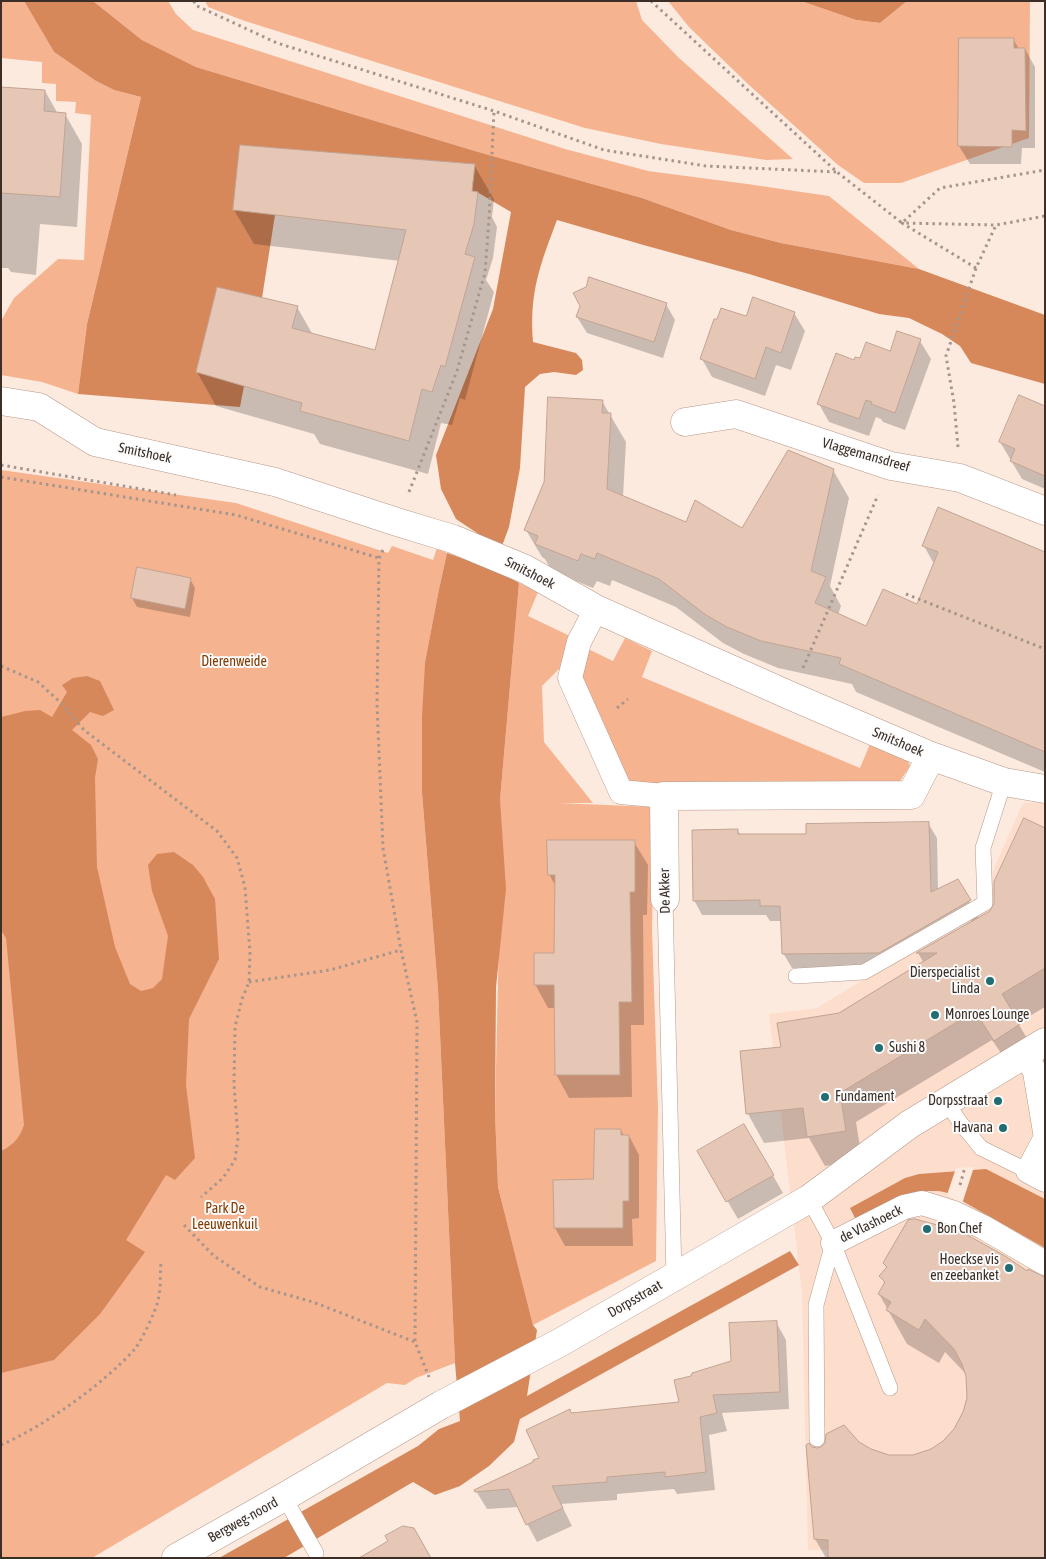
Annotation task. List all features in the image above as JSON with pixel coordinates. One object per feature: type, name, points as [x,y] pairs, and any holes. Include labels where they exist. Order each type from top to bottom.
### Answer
[{"type":"street","name":"Smitshoek","points":[[1,401],[39,407],[95,442],[275,482],[397,522],[453,538],[525,569],[596,609],[931,756],[1004,782],[1045,788]]},
{"type":"street","name":"Vlaggemansdreef","points":[[685,422],[736,414],[891,466],[960,478],[1045,511]]},
{"type":"street","points":[[596,609],[579,642],[570,678],[621,792],[664,796],[911,796],[931,756]]},
{"type":"street","name":"De Akker","points":[[664,796],[665,898]]},
{"type":"street","name":"Dorpsstraat","points":[[285,1498],[441,1405],[561,1342],[809,1199],[910,1124],[946,1100],[1035,1048]]},
{"type":"street","name":"Dorpsstraat","points":[[1035,1048],[1035,1072],[1045,1132]]},
{"type":"street","points":[[1036,1176],[1045,1140]]},
{"type":"street","name":"de Vlashoeck","points":[[833,1243],[904,1208],[922,1203],[954,1212],[1045,1263]]},
{"type":"street","name":"Bergweg-noord","points":[[176,1558],[285,1498]]},
{"type":"lane","points":[[796,976],[864,972],[985,903],[983,848],[1004,782]]},
{"type":"lane","name":"De Akker","points":[[665,898],[674,1277]]},
{"type":"lane","points":[[946,1100],[959,1121],[981,1148],[1036,1176]]},
{"type":"lane","name":"de Vlashoeck","points":[[809,1199],[833,1243],[890,1388]]},
{"type":"lane","name":"de Vlashoeck","points":[[818,1439],[816,1305],[833,1243]]},
{"type":"lane","points":[[285,1498],[316,1552]]},
{"type":"path","points":[[194,1],[195,5],[277,43],[494,111],[604,150],[706,166],[837,172]]},
{"type":"path","points":[[651,1],[837,172],[902,223],[976,268]]},
{"type":"path","points":[[184,1225],[214,1256],[260,1287],[313,1302],[415,1342],[417,1022],[401,950],[383,848],[378,704],[379,558],[397,522],[458,371],[485,273],[490,219],[494,111]]},
{"type":"path","points":[[902,223],[940,188],[1045,170]]},
{"type":"path","points":[[902,223],[996,225],[1045,216]]},
{"type":"path","points":[[960,478],[954,403],[946,356],[976,268],[996,225]]},
{"type":"path","points":[[791,696],[891,466]]},
{"type":"path","points":[[1,477],[236,515],[379,558]]},
{"type":"path","points":[[906,594],[1045,649]]},
{"type":"path","points":[[1,666],[38,682],[59,700],[84,730],[217,831],[237,858],[245,887],[250,953],[249,982],[242,999],[235,1027],[234,1084],[238,1138],[235,1160],[223,1178],[201,1197]]},
{"type":"path","points":[[249,982],[330,970],[401,950]]},
{"type":"path","points":[[958,1193],[966,1165]]},
{"type":"path","points":[[1,1445],[20,1436],[74,1401],[108,1374],[136,1347],[158,1301],[161,1262]]},
{"type":"shaded area","points":[[24,1],[93,1],[142,40],[196,67],[475,151],[642,198],[731,230],[781,243],[919,269],[1045,315],[1045,384],[971,363],[960,346],[942,334],[909,318],[879,314],[749,274],[557,220],[541,265],[534,294],[533,342],[576,353],[582,360],[583,370],[576,375],[554,372],[540,374],[525,387],[520,468],[509,527],[502,546],[480,535],[456,519],[441,489],[436,455],[493,309],[511,212],[477,192],[240,145],[234,207],[275,215],[262,298],[217,288],[196,372],[244,386],[240,407],[78,394],[87,324],[141,97],[114,90],[96,81],[54,52]]},
{"type":"shaded area","points":[[801,1],[907,1],[880,23],[856,20]]},
{"type":"shaded area","points":[[447,553],[496,570],[519,583],[500,800],[506,889],[496,987],[495,1113],[498,1187],[533,1325],[537,1330],[527,1396],[790,1251],[799,1265],[520,1419],[514,1442],[489,1466],[460,1486],[435,1495],[413,1482],[284,1558],[219,1558],[418,1446],[439,1429],[460,1421],[455,1363],[438,990],[422,793],[422,717],[425,662]]},
{"type":"shaded area","points":[[87,676],[100,681],[114,710],[103,716],[90,712],[72,730],[91,745],[98,759],[95,778],[97,867],[115,947],[130,984],[141,991],[153,988],[162,979],[168,936],[152,891],[148,865],[157,854],[174,852],[193,865],[203,877],[215,899],[219,959],[189,1019],[186,1085],[195,1158],[175,1180],[166,1175],[126,1240],[145,1252],[100,1314],[54,1360],[1,1373],[1,1151],[16,1140],[24,1125],[6,938],[1,930],[1,717],[25,711],[40,710],[52,717],[67,692],[62,685],[73,678]]},
{"type":"shaded area","points":[[1045,802],[1045,1553],[808,1550],[802,1293],[769,1014],[817,1008],[975,911],[1023,803]]},
{"type":"shaded area","points":[[986,1169],[1045,1199],[1045,1248],[948,1193],[939,1191],[927,1191],[906,1196],[857,1222],[850,1208],[905,1178],[919,1174]]},
{"type":"green space","points":[[1,1],[24,1],[54,52],[96,81],[114,90],[141,97],[87,324],[78,394],[42,382],[1,375],[1,321],[14,298],[58,259],[84,260],[91,115],[75,113],[76,102],[56,101],[56,84],[42,83],[42,62],[1,58]]},
{"type":"green space","points":[[93,1],[168,1],[176,14],[193,30],[565,149],[648,171],[829,196],[919,269],[781,243],[731,230],[642,198],[475,151],[196,67],[142,40]]},
{"type":"green space","points":[[205,1],[636,1],[642,20],[679,58],[793,159],[766,160],[661,144],[585,128],[245,21],[208,7]]},
{"type":"green space","points":[[668,1],[801,1],[856,20],[880,23],[907,1],[1030,1],[1029,138],[901,183],[864,183],[838,165],[749,85],[689,27]]},
{"type":"green space","name":"Park De Leeuwenkuil","points":[[1,470],[236,503],[388,553],[392,546],[433,560],[437,548],[447,553],[425,662],[422,793],[438,990],[455,1363],[416,1378],[405,1385],[387,1383],[92,1558],[1,1558]]},
{"type":"green space","points":[[519,583],[538,592],[528,616],[572,637],[565,663],[542,686],[544,742],[593,803],[558,803],[654,807],[652,930],[658,1108],[656,1261],[533,1325],[498,1187],[495,1113],[500,800]]},
{"type":"green space","points":[[625,638],[652,651],[642,677],[860,768],[870,744],[907,759],[910,766],[900,781],[629,785],[579,677],[588,649],[613,661]]},
{"type":"pier","points":[[974,1167],[962,1204],[947,1195],[956,1168]]},
{"type":"building","points":[[959,38],[1014,38],[1014,48],[1025,48],[1026,131],[1012,130],[1012,147],[958,146]]},
{"type":"building","points":[[1,87],[45,90],[44,111],[66,113],[60,197],[1,193]]},
{"type":"building","points":[[240,145],[475,164],[472,191],[478,192],[474,224],[465,254],[475,257],[445,367],[441,365],[432,392],[422,389],[409,441],[300,411],[302,403],[196,372],[217,287],[298,306],[292,328],[375,350],[406,230],[233,210]]},
{"type":"building","points":[[589,277],[667,303],[654,342],[576,317],[580,306],[573,293],[586,287]]},
{"type":"building","points":[[753,297],[795,312],[781,353],[766,347],[755,379],[700,359],[714,319],[717,319],[721,308],[746,316]]},
{"type":"building","points":[[897,331],[921,339],[895,413],[871,404],[872,402],[866,400],[859,419],[817,404],[836,353],[854,360],[855,357],[860,358],[866,342],[890,351]]},
{"type":"building","points":[[1019,395],[1045,406],[1045,476],[1010,461],[1015,449],[999,442]]},
{"type":"building","points":[[548,397],[603,400],[602,413],[611,413],[607,489],[686,522],[695,500],[742,528],[788,450],[834,469],[811,571],[826,577],[815,603],[866,626],[883,589],[917,604],[938,552],[922,546],[938,507],[1045,552],[1045,752],[839,664],[841,658],[761,641],[727,627],[706,615],[659,579],[597,553],[595,559],[581,554],[578,561],[535,544],[538,536],[524,530],[544,482]]},
{"type":"building","points":[[137,567],[191,578],[185,609],[131,598]]},
{"type":"building","points":[[1024,818],[1045,828],[1045,968],[1002,994],[1020,1024],[994,1041],[975,1011],[840,1093],[846,1131],[807,1137],[803,1108],[746,1114],[740,1051],[781,1047],[777,1023],[839,1013],[937,953],[916,953],[990,911],[994,903],[994,882]]},
{"type":"building","points":[[929,822],[931,892],[958,879],[971,900],[879,953],[782,954],[780,906],[760,906],[760,900],[693,901],[692,830],[738,829],[738,834],[806,834],[806,824]]},
{"type":"building","points":[[547,840],[635,840],[635,892],[630,892],[632,1002],[619,1002],[620,1075],[555,1075],[554,985],[534,985],[534,953],[554,953],[555,875],[548,875]]},
{"type":"building","points":[[744,1124],[774,1175],[726,1202],[697,1151]]},
{"type":"building","points":[[595,1129],[621,1129],[621,1135],[629,1135],[629,1201],[623,1201],[623,1228],[554,1228],[553,1180],[593,1179]]},
{"type":"building","points":[[915,1219],[960,1231],[1005,1256],[1027,1271],[1028,1269],[1045,1277],[1045,1558],[828,1558],[828,1540],[814,1539],[806,1445],[809,1443],[812,1447],[821,1447],[825,1443],[826,1434],[844,1425],[859,1442],[871,1449],[889,1455],[913,1455],[931,1449],[943,1441],[954,1429],[963,1412],[967,1398],[966,1376],[954,1349],[925,1319],[919,1330],[886,1310],[891,1302],[878,1294],[885,1282],[879,1276],[887,1267],[883,1263],[908,1220]]},
{"type":"building","points":[[777,1321],[780,1392],[713,1395],[717,1413],[700,1417],[706,1472],[665,1477],[665,1472],[607,1477],[607,1482],[552,1486],[563,1508],[526,1525],[509,1489],[475,1492],[474,1490],[539,1458],[526,1430],[570,1409],[571,1413],[679,1402],[674,1380],[691,1376],[692,1373],[731,1361],[729,1323]]},
{"type":"building","points":[[403,1526],[414,1528],[431,1558],[359,1558],[388,1541],[385,1536]]},
{"type":"place","name":"Dierspecialist Linda","points":[[990,981]]},
{"type":"place","name":"Monroes Lounge","points":[[935,1015]]},
{"type":"place","name":"Sushi 8","points":[[879,1048]]},
{"type":"place","name":"Fundament","points":[[825,1097]]},
{"type":"place","name":"Dorpsstraat","points":[[998,1101]]},
{"type":"place","name":"Havana","points":[[1003,1128]]},
{"type":"place","name":"Bon Chef","points":[[927,1229]]},
{"type":"place","name":"Hoeckse vis en zeebanket","points":[[1009,1268]]},
{"type":"park label","name":"Dierenweide","points":[[234,662]]}]
